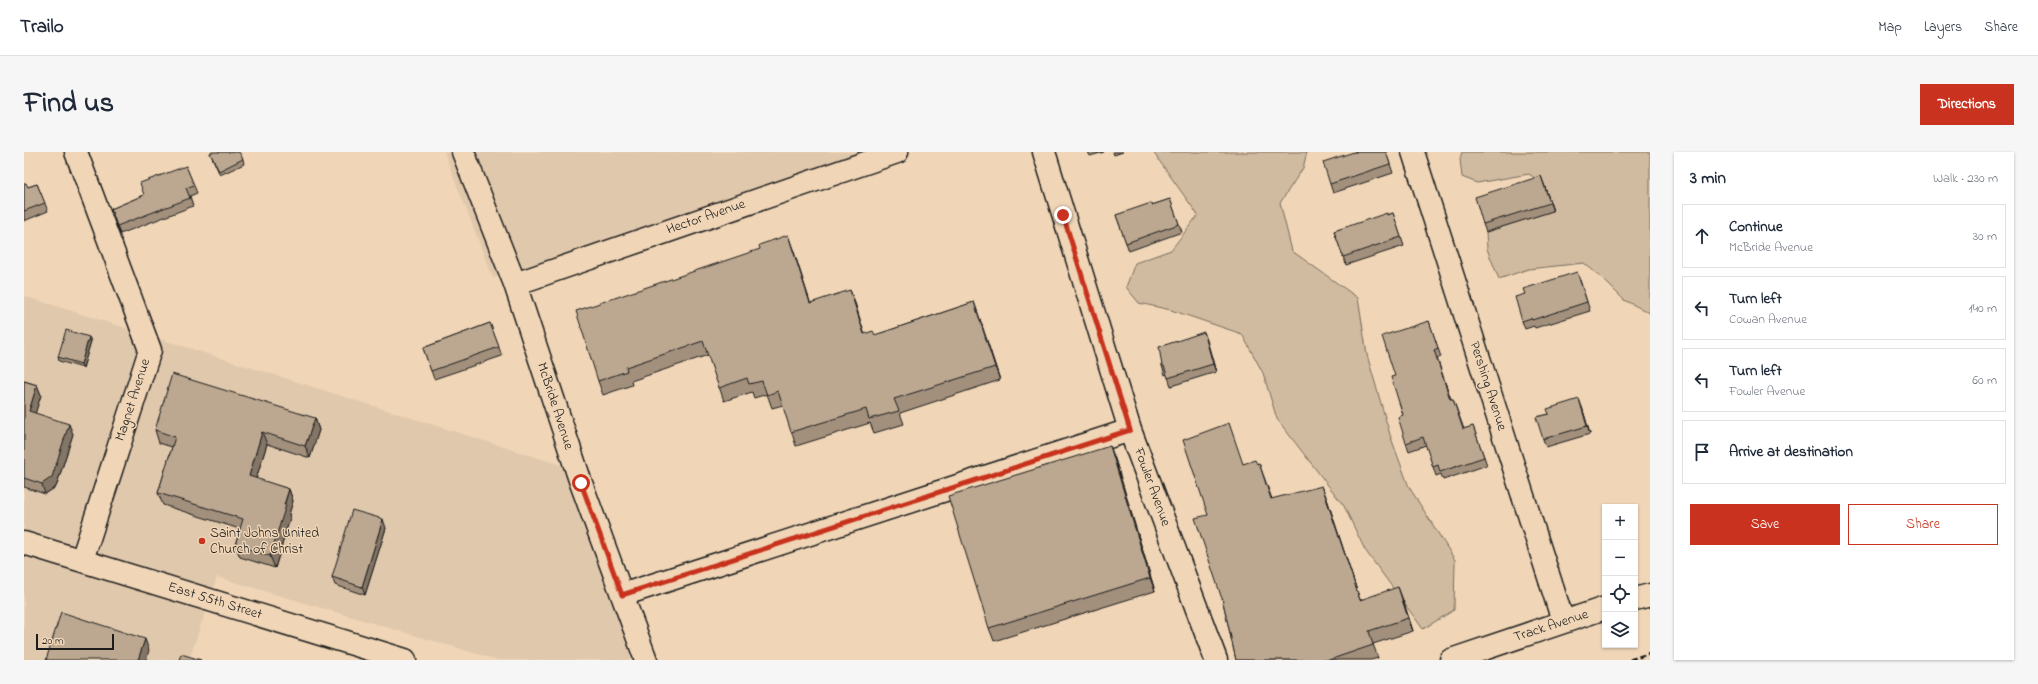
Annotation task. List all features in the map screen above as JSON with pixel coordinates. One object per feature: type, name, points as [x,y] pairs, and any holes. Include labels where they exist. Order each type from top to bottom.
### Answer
[{"type":"street","name":"Magnet Avenue","points":[[76,152],[150,350],[82,560]]},
{"type":"street","name":"McBride Avenue","points":[[463,152],[515,284],[581,483],[646,660]]},
{"type":"street","name":"Hector Avenue","points":[[515,284],[897,152]]},
{"type":"street","name":"Fowler Avenue","points":[[1044,152],[1130,430],[1216,660]]},
{"type":"street","name":"Pershing Avenue","points":[[1413,152],[1562,621]]},
{"type":"street","points":[[622,595],[1130,430]]},
{"type":"street","name":"East 55th Street","points":[[24,543],[405,660]]},
{"type":"street","points":[[1638,598],[1650,595]]},
{"type":"street","name":"Track Avenue","points":[[1451,660],[1562,621],[1602,609]]},
{"type":"shaded area","points":[[444,152],[901,152],[493,278]]},
{"type":"shaded area","points":[[1153,152],[1307,152],[1303,168],[1280,203],[1292,251],[1358,298],[1367,355],[1391,438],[1409,487],[1455,560],[1454,610],[1423,629],[1365,550],[1344,506],[1277,419],[1263,373],[1242,334],[1171,310],[1139,303],[1126,287],[1135,263],[1171,250],[1198,215]]},
{"type":"shaded area","points":[[1462,152],[1650,152],[1650,313],[1624,300],[1602,278],[1584,263],[1528,269],[1499,279],[1487,249],[1486,232],[1552,211],[1544,184],[1529,174],[1477,183],[1462,177],[1460,159]]},
{"type":"shaded area","points":[[24,296],[567,467],[634,660],[498,660],[217,577],[189,660],[24,660]]},
{"type":"building","points":[[239,152],[243,159],[219,171],[210,153]]},
{"type":"building","points":[[1354,152],[1386,152],[1390,164],[1330,184],[1323,162]]},
{"type":"building","points":[[186,166],[194,185],[186,188],[190,198],[117,226],[111,209],[144,195],[140,183]]},
{"type":"building","points":[[1541,176],[1550,203],[1483,224],[1475,197]]},
{"type":"building","points":[[26,183],[28,187],[37,184],[45,203],[24,211],[24,184]]},
{"type":"building","points":[[1170,199],[1179,224],[1126,243],[1116,215],[1151,203],[1152,205]]},
{"type":"building","points":[[1387,213],[1387,215],[1393,213],[1401,237],[1343,257],[1334,231]]},
{"type":"building","points":[[788,235],[810,303],[850,290],[864,334],[873,331],[875,335],[974,302],[995,367],[894,399],[899,411],[869,419],[866,409],[791,432],[778,391],[767,395],[762,381],[749,384],[747,378],[719,388],[703,341],[626,367],[627,371],[598,381],[576,311],[760,249],[759,245]]},
{"type":"building","points":[[1577,272],[1587,302],[1532,320],[1531,318],[1522,321],[1515,297],[1525,294],[1523,289]]},
{"type":"building","points":[[1429,321],[1438,348],[1434,350],[1450,399],[1453,399],[1463,429],[1473,426],[1484,457],[1440,472],[1438,465],[1433,467],[1423,437],[1406,443],[1398,417],[1403,415],[1391,377],[1395,376],[1382,336]]},
{"type":"building","points":[[490,323],[499,347],[431,371],[423,348]]},
{"type":"building","points":[[66,330],[89,337],[81,364],[58,357]]},
{"type":"building","points":[[1204,332],[1213,364],[1168,378],[1164,366],[1162,366],[1159,347]]},
{"type":"building","points":[[172,374],[315,418],[305,446],[262,432],[249,476],[289,489],[284,505],[286,505],[270,556],[235,545],[243,519],[158,493],[175,437],[155,430]]},
{"type":"building","points":[[24,381],[37,385],[29,411],[69,424],[52,477],[42,484],[24,478]]},
{"type":"building","points":[[1579,399],[1587,426],[1543,439],[1536,417],[1549,414],[1547,409]]},
{"type":"building","points":[[1229,423],[1243,464],[1255,460],[1257,464],[1259,463],[1271,499],[1322,486],[1360,600],[1398,587],[1408,618],[1369,631],[1373,645],[1329,660],[1236,660],[1223,602],[1195,518],[1208,515],[1183,440]]},
{"type":"building","points":[[1110,446],[1150,578],[989,628],[948,496]]},
{"type":"building","points":[[352,510],[383,519],[362,587],[332,577]]},
{"type":"building","points":[[61,612],[145,639],[138,660],[46,660]]},
{"type":"building","points":[[181,654],[201,660],[179,660]]},
{"type":"railway","points":[[1630,660],[1650,653]]},
{"type":"place","name":"Saint Johns United Church of Christ","points":[[202,541]]},
{"type":"route","points":[[581,483],[622,595],[1130,430],[1063,215]]}]
